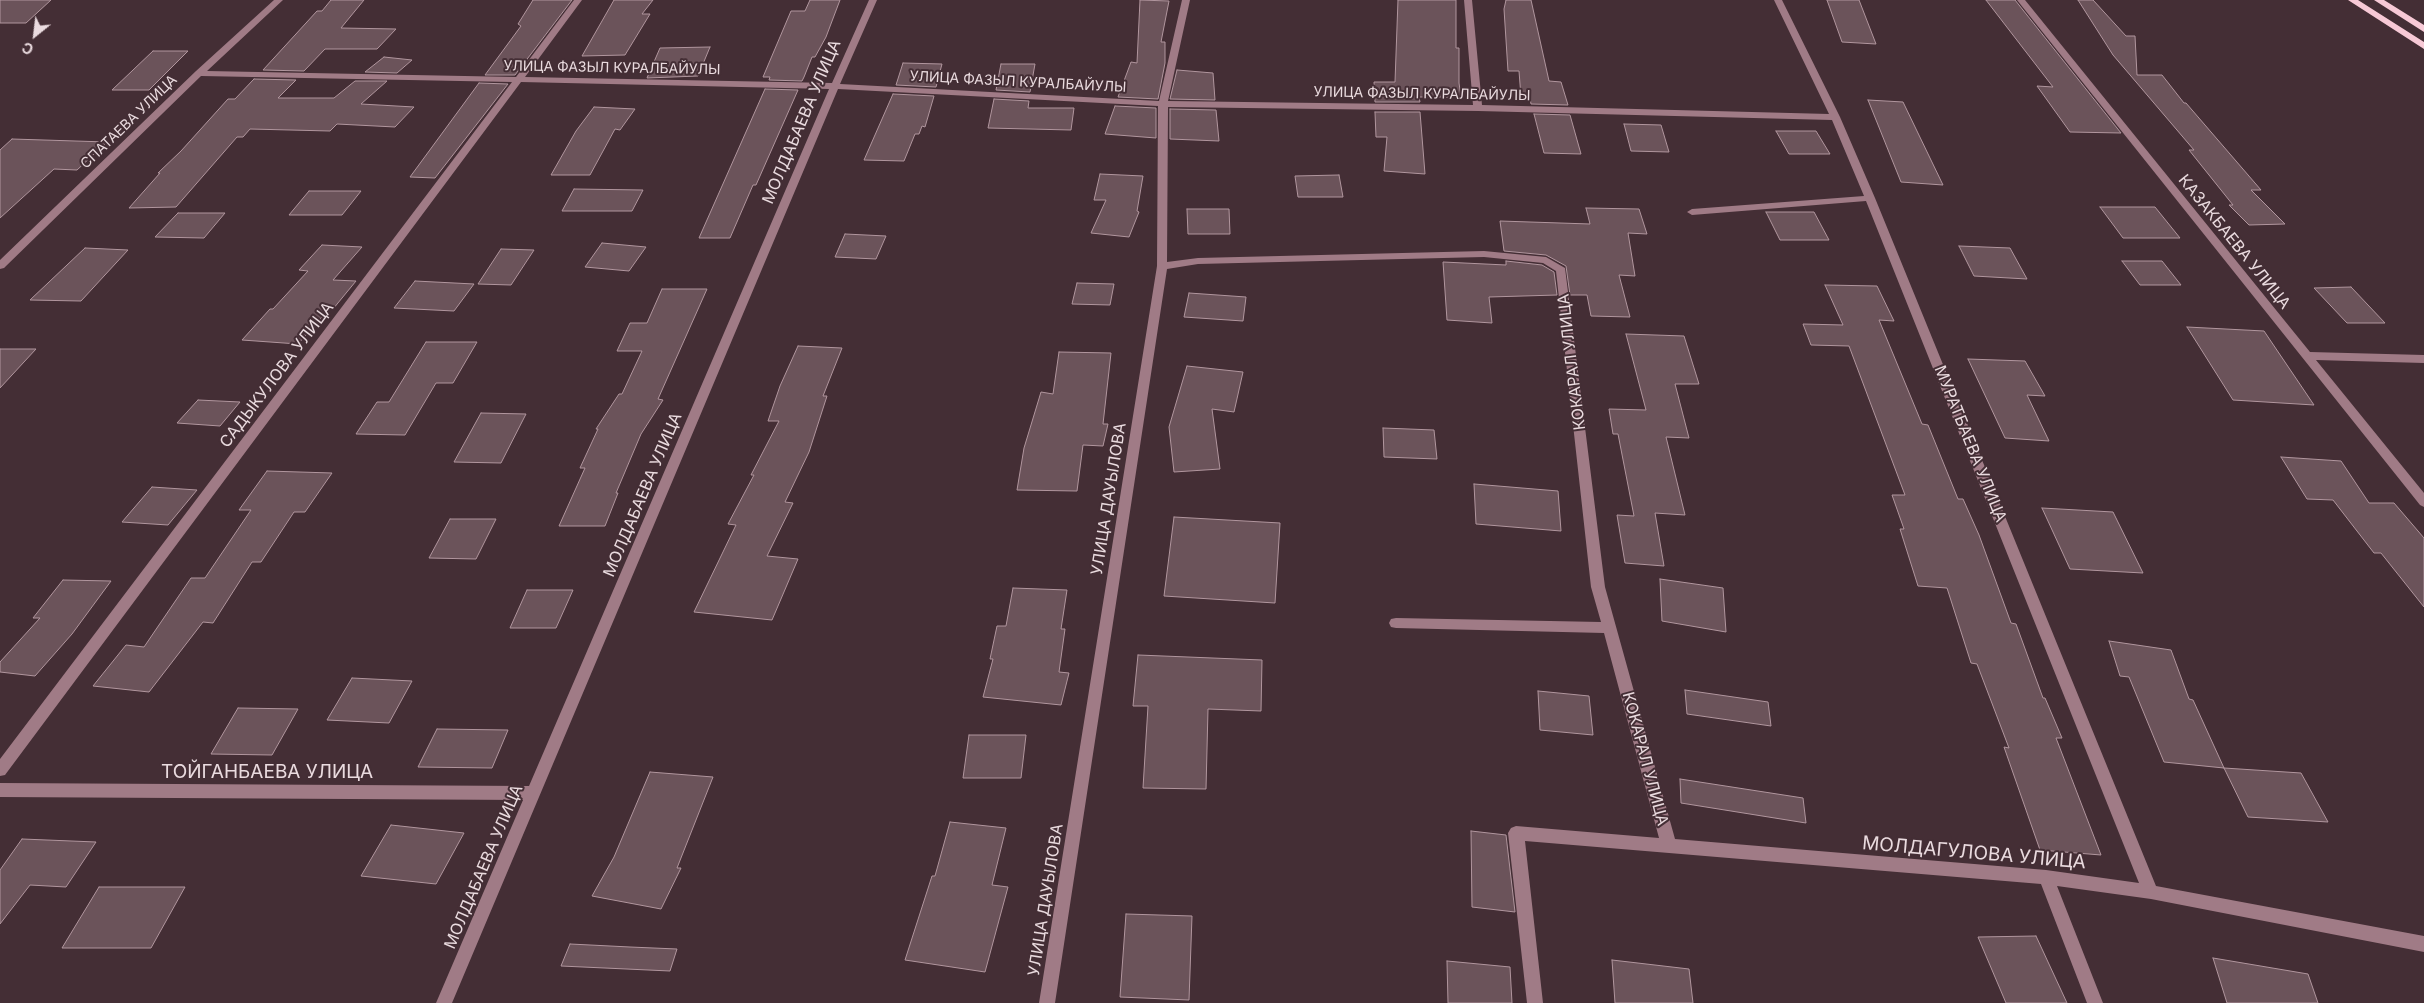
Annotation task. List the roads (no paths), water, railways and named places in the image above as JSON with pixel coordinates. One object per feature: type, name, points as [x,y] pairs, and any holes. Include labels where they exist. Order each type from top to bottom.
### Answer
[{"type":"main road","points":[[2352,0],[2424,46]]},
{"type":"main road","points":[[2378,0],[2424,29]]},
{"type":"street","name":"СПАТАЕВА УЛИЦА","points":[[0,266],[199,73],[279,0]]},
{"type":"street","name":"САДЫКУЛОВА УЛИЦА","points":[[0,770],[520,80],[578,0]]},
{"type":"street","name":"МОЛДАБАЕВА УЛИЦА","points":[[444,1003],[834,86],[873,0]]},
{"type":"street","name":"УЛИЦА ДАУЫЛОВА","points":[[1046,1003],[1162,266],[1163,104],[1186,0]]},
{"type":"street","points":[[1468,0],[1478,108]]},
{"type":"street","name":"МУРАТБАЕВА УЛИЦА","points":[[1778,0],[1870,198],[2151,892]]},
{"type":"street","name":"КАЗАКБАЕВА УЛИЦА","points":[[2021,0],[2424,502]]},
{"type":"street","name":"УЛИЦА ФАЗЫЛ КУРАЛБАЙУЛЫ","points":[[199,73],[834,86],[1163,104],[1478,108],[1834,117]]},
{"type":"street","points":[[1692,212],[1870,198]]},
{"type":"street","name":"КОКАРАЛ УЛИЦА","points":[[1162,266],[1198,260],[1484,254],[1546,260],[1561,270],[1598,588],[1669,846]]},
{"type":"street","points":[[2307,356],[2424,359]]},
{"type":"street","points":[[1396,623],[1609,628]]},
{"type":"street","name":"ТОЙГАНБАЕВА УЛИЦА","points":[[0,790],[533,793]]},
{"type":"street","name":"МОЛДАГУЛОВА УЛИЦА","points":[[1535,1003],[1516,833],[2046,877],[2151,892],[2424,944]]},
{"type":"street","points":[[2046,877],[2095,1003]]}]
